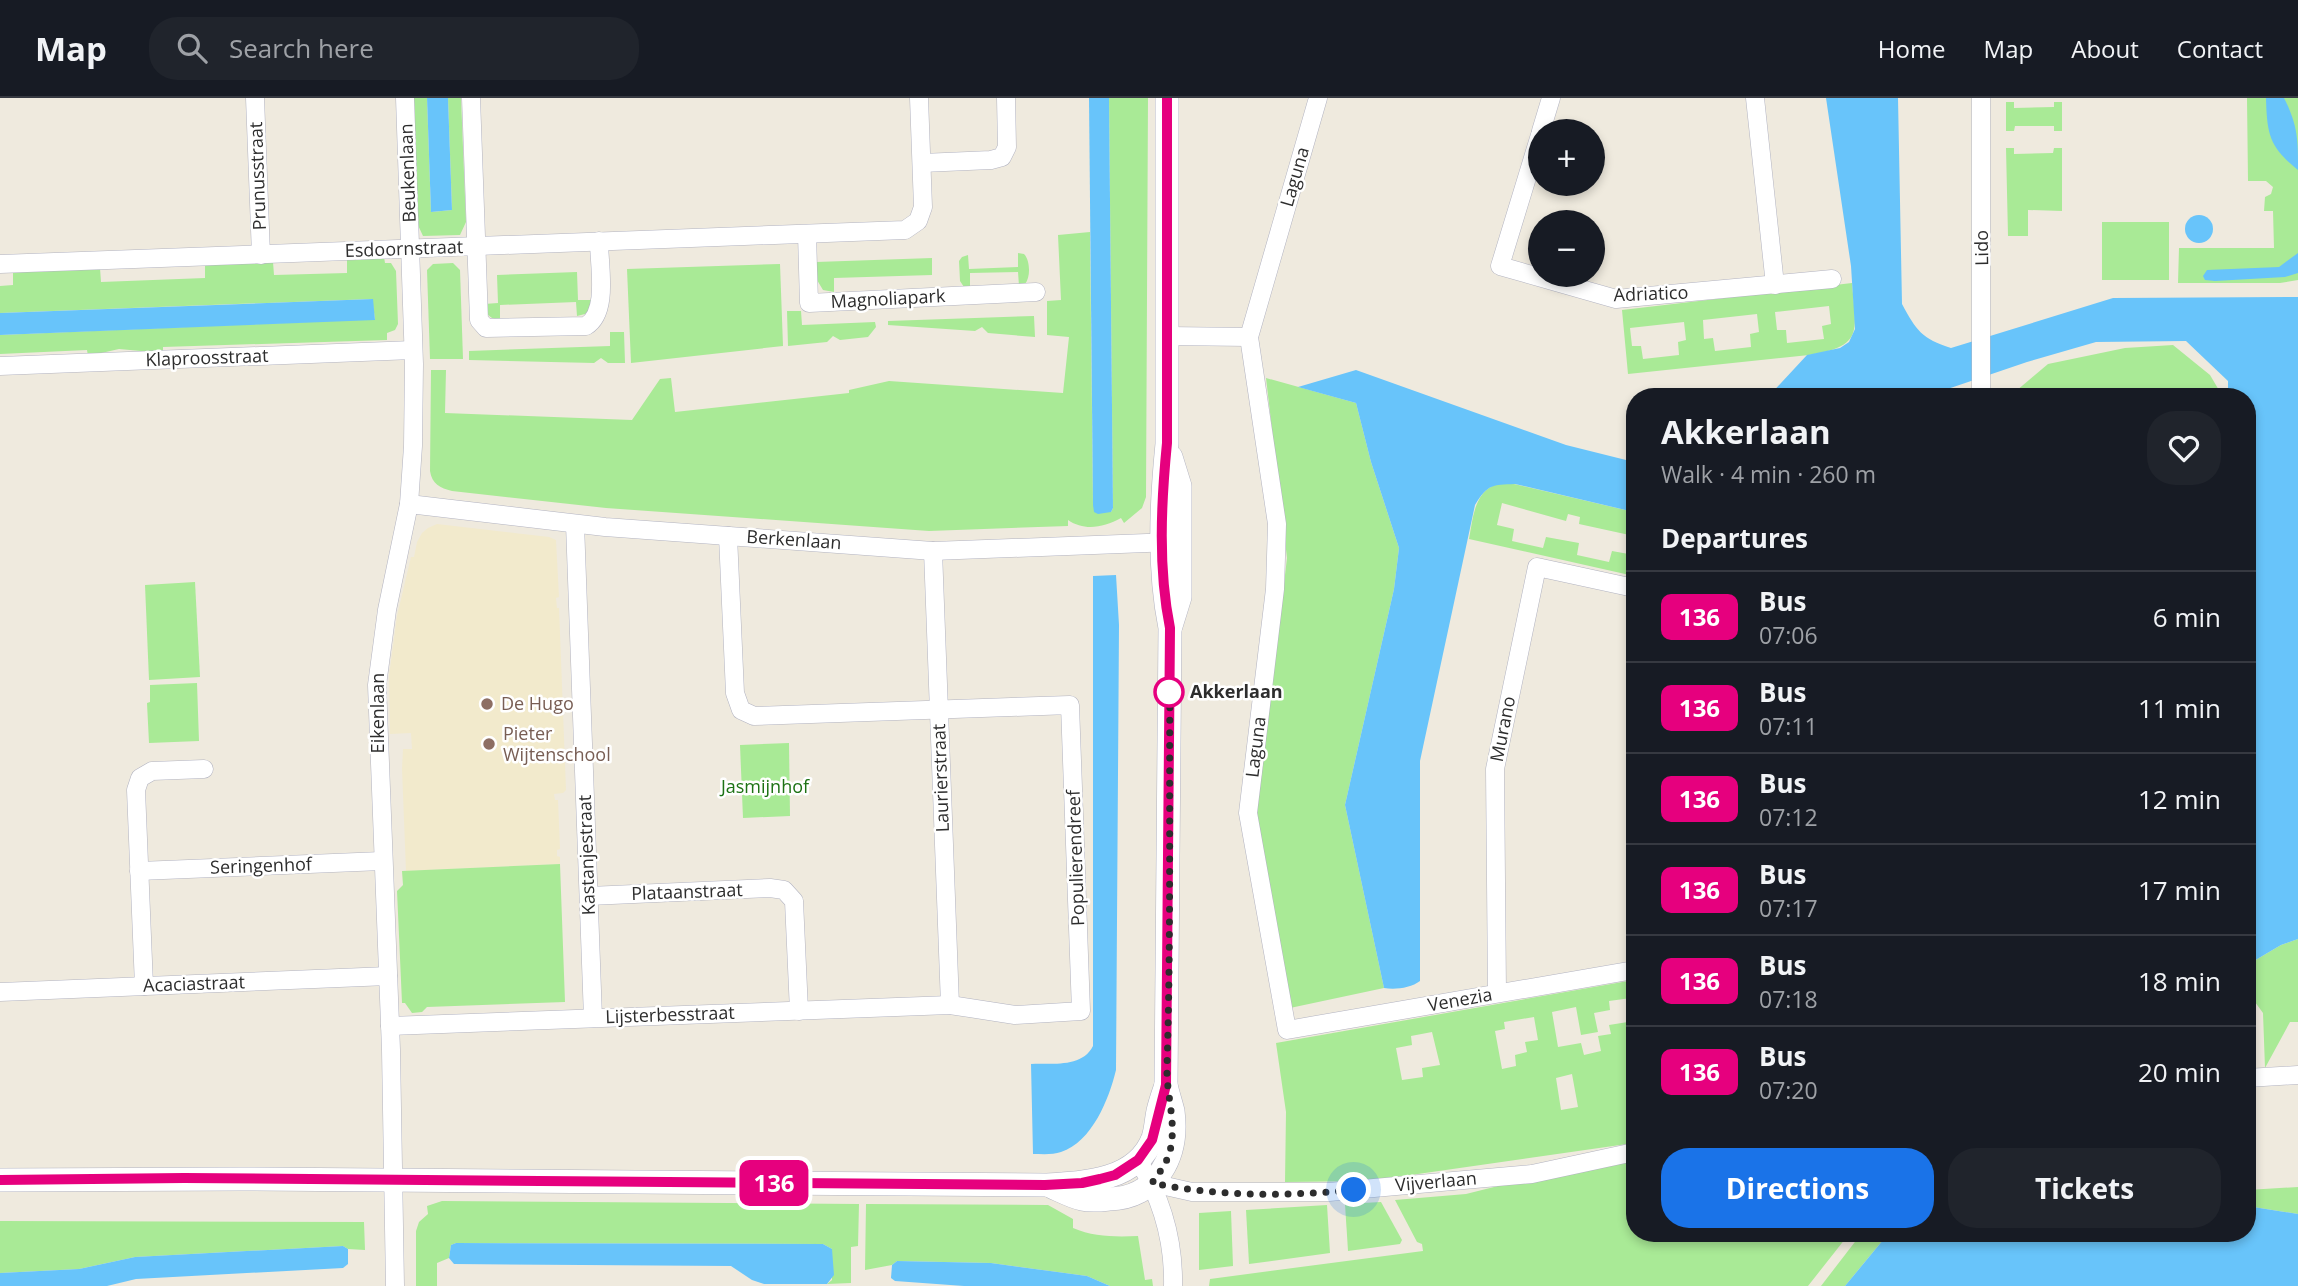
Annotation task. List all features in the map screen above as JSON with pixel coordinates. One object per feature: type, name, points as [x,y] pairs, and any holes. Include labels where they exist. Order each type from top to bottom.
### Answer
[{"type":"street","name":"Prunusstraat","points":[[254,98],[261,255]]},
{"type":"street","name":"Beukenlaan","points":[[405,98],[410,248]]},
{"type":"street","points":[[471,98],[479,320],[486,328],[586,326],[594,321],[601,305],[598,241]]},
{"type":"street","name":"Esdoornstraat","points":[[0,264],[905,230],[918,221],[923,207],[919,98]]},
{"type":"street","points":[[922,163],[991,160],[1003,157],[1007,147],[1006,98]]},
{"type":"street","points":[[0,1180],[101,1178],[1045,1185],[1082,1183],[1115,1175],[1138,1160],[1152,1140],[1166,1085],[1170,628],[1164,597],[1172,542],[1163,485],[1167,443],[1167,98]]},
{"type":"street","name":"Laguna","points":[[1287,1030],[1248,813],[1275,589],[1277,524],[1249,337],[1318,98]]},
{"type":"street","name":"Adriatico","points":[[1545,119],[1551,98]]},
{"type":"street","points":[[1755,98],[1775,285]]},
{"type":"street","name":"Lido","points":[[1981,98],[1982,388]]},
{"type":"street","name":"Adriatico","points":[[1528,175],[1500,266],[1616,299],[1832,279]]},
{"type":"street","name":"Magnoliapark","points":[[807,234],[809,303],[1036,292]]},
{"type":"street","name":"Eikenlaan","points":[[395,1286],[390,1026],[377,717],[378,660],[410,504],[415,411],[410,248]]},
{"type":"street","points":[[1167,336],[1249,337]]},
{"type":"street","name":"Klaproosstraat","points":[[0,366],[414,350]]},
{"type":"street","name":"Berkenlaan","points":[[410,504],[575,524],[933,551],[1172,542]]},
{"type":"street","name":"Kastanjestraat","points":[[575,524],[593,1018]]},
{"type":"street","points":[[727,536],[734,693],[741,709],[754,716],[939,708]]},
{"type":"street","name":"Laurierstraat","points":[[933,551],[950,1005]]},
{"type":"street","name":"Murano","points":[[1497,993],[1495,769],[1537,567],[1626,586]]},
{"type":"street","name":"Populierendreef","points":[[939,708],[1070,705],[1081,1011],[1015,1015],[950,1005]]},
{"type":"street","points":[[144,986],[136,790],[140,778],[152,771],[204,769]]},
{"type":"street","name":"Seringenhof","points":[[139,871],[382,861]]},
{"type":"street","name":"Plataanstraat","points":[[589,896],[770,888],[785,890],[794,901],[799,1011]]},
{"type":"street","name":"Venezia","points":[[1287,1030],[1626,971]]},
{"type":"street","name":"Acaciastraat","points":[[0,992],[387,976]]},
{"type":"street","name":"Lijsterbesstraat","points":[[390,1026],[950,1005]]},
{"type":"street","points":[[2256,1077],[2298,1075]]},
{"type":"street","points":[[1045,1185],[1082,1199],[1125,1199],[1140,1193],[1164,1167],[1170,1152],[1173,1112],[1166,1085]]},
{"type":"street","name":"Vijverlaan","points":[[1152,1183],[1192,1192],[1329,1192],[1532,1174],[1626,1154]]},
{"type":"street","points":[[1138,1160],[1152,1183],[1168,1224],[1174,1286]]},
{"type":"shaded area","points":[[437,524],[556,540],[559,597],[556,598],[559,608],[566,790],[554,794],[555,800],[558,800],[560,849],[557,850],[557,856],[560,857],[560,864],[406,871],[402,769],[403,749],[412,749],[411,733],[390,734],[389,676],[397,616],[411,557],[414,557],[422,533]]},
{"type":"green space","points":[[412,98],[427,98],[431,212],[452,210],[448,98],[461,98],[466,222],[460,235],[423,236],[417,223]]},
{"type":"green space","points":[[1109,98],[1148,98],[1146,497],[1142,508],[1124,523],[1121,518],[1101,526],[1087,527],[1068,520],[1068,526],[929,531],[606,508],[452,491],[440,487],[433,479],[430,471],[431,370],[446,370],[445,413],[632,420],[660,379],[671,378],[675,412],[849,393],[849,390],[889,381],[1063,393],[1069,337],[1047,335],[1047,301],[1061,300],[1058,235],[1090,232],[1093,505],[1111,512]]},
{"type":"green space","points":[[2247,98],[2298,98],[2298,280],[2280,283],[2178,283],[2179,248],[2274,248],[2273,211],[2264,211],[2265,197],[2271,194],[2273,187],[2266,181],[2248,181]]},
{"type":"green space","points":[[2006,102],[2014,102],[2014,108],[2054,107],[2054,102],[2062,102],[2062,131],[2054,131],[2054,126],[2015,126],[2014,131],[2006,131]]},
{"type":"green space","points":[[2006,148],[2014,148],[2014,154],[2053,153],[2054,148],[2062,148],[2062,211],[2028,210],[2028,236],[2008,236]]},
{"type":"green space","points":[[2102,222],[2169,222],[2169,280],[2102,280]]},
{"type":"green space","points":[[1018,253],[1024,254],[1029,264],[1025,284],[1019,286],[1018,272],[970,273],[970,287],[964,287],[960,281],[959,261],[962,257],[968,255],[969,269],[1018,267]]},
{"type":"green space","points":[[384,257],[385,263],[391,263],[396,271],[398,324],[395,330],[387,333],[387,340],[163,347],[163,353],[119,349],[88,356],[87,350],[0,354],[0,335],[375,319],[372,299],[0,313],[0,286],[13,285],[13,272],[100,268],[101,282],[205,278],[205,265],[273,262],[274,275],[347,273],[347,259]]},
{"type":"green space","points":[[932,258],[932,275],[834,278],[834,292],[823,290],[817,280],[816,262]]},
{"type":"green space","points":[[453,263],[460,270],[463,359],[430,359],[427,270],[433,264]]},
{"type":"green space","points":[[780,264],[783,346],[631,363],[627,269]]},
{"type":"green space","points":[[577,272],[578,300],[592,300],[591,308],[585,314],[577,316],[576,302],[500,305],[500,319],[491,317],[486,310],[484,304],[498,303],[497,275]]},
{"type":"green space","points":[[1852,283],[1855,325],[1848,341],[1839,347],[1809,355],[1628,374],[1622,310]],"holes":[[[1829,306],[1831,324],[1822,326],[1824,339],[1787,343],[1786,330],[1777,330],[1775,312]],[[1757,314],[1759,332],[1750,334],[1751,347],[1715,351],[1713,338],[1704,339],[1703,320]],[[1684,322],[1686,340],[1678,342],[1679,355],[1643,359],[1641,346],[1632,346],[1630,328]]]},
{"type":"green space","points":[[787,311],[801,311],[802,325],[875,322],[876,327],[868,337],[840,340],[833,336],[827,342],[788,346]]},
{"type":"green space","points":[[1034,316],[1035,337],[988,333],[982,327],[975,331],[888,325],[888,321]]},
{"type":"green space","points":[[610,332],[624,332],[625,363],[608,363],[601,358],[594,363],[469,360],[469,351],[610,346]]},
{"type":"green space","points":[[2173,345],[2210,375],[2218,388],[2020,388],[2048,364],[2125,348]]},
{"type":"green space","points":[[1266,378],[1356,403],[1371,462],[1399,548],[1394,589],[1345,805],[1384,988],[1290,1008],[1257,813],[1287,558]]},
{"type":"green space","points":[[1497,484],[1514,484],[1626,510],[1626,534],[1579,524],[1580,517],[1568,514],[1566,521],[1502,503],[1497,525],[1514,529],[1512,541],[1543,548],[1546,537],[1579,543],[1577,555],[1609,562],[1612,551],[1626,554],[1626,574],[1469,539],[1479,499]]},
{"type":"green space","points":[[195,582],[200,677],[149,680],[145,585]]},
{"type":"green space","points":[[197,683],[199,741],[149,743],[147,703],[150,702],[150,685]]},
{"type":"green space","name":"Jasmijnhof","points":[[789,743],[790,816],[743,818],[740,745]]},
{"type":"green space","points":[[560,864],[565,1002],[427,1007],[422,1012],[412,1013],[405,1003],[402,1003],[397,891],[403,885],[402,871]]},
{"type":"green space","points":[[2298,939],[2298,1022],[2290,1022],[2265,1068],[2263,1013],[2256,1003],[2256,960],[2281,945]]},
{"type":"green space","points":[[1626,981],[1626,999],[1609,1001],[1610,1010],[1594,1013],[1598,1032],[1581,1035],[1576,1007],[1552,1012],[1558,1047],[1581,1043],[1584,1055],[1601,1051],[1598,1036],[1611,1034],[1609,1025],[1626,1022],[1626,1144],[1369,1181],[1285,1182],[1286,1112],[1276,1043]],"holes":[[[1534,1017],[1538,1040],[1525,1042],[1527,1052],[1515,1055],[1516,1066],[1502,1069],[1495,1031],[1505,1029],[1504,1022]],[[1432,1032],[1440,1065],[1422,1068],[1423,1077],[1402,1080],[1396,1048],[1412,1045],[1411,1036]],[[1572,1074],[1578,1107],[1561,1110],[1556,1078]]]},
{"type":"green space","points":[[1626,1160],[1626,1242],[1843,1242],[1808,1286],[1209,1286],[1210,1279],[1423,1251],[1422,1244],[1417,1242],[1395,1200],[1466,1194],[1526,1179]]},
{"type":"green space","points":[[2298,1187],[2298,1214],[2256,1207],[2256,1189]]},
{"type":"green space","points":[[442,1201],[859,1204],[858,1246],[851,1247],[851,1283],[827,1284],[832,1280],[832,1249],[823,1244],[456,1243],[451,1245],[449,1258],[437,1263],[437,1286],[416,1286],[416,1231],[419,1222],[428,1214],[427,1206]]},
{"type":"green space","points":[[1381,1202],[1402,1240],[1400,1244],[1348,1251],[1345,1204]]},
{"type":"green space","points":[[866,1204],[1048,1205],[1073,1219],[1073,1228],[1081,1231],[1105,1236],[1138,1236],[1145,1280],[1152,1279],[1153,1286],[1110,1286],[1087,1276],[991,1263],[897,1261],[892,1265],[865,1270]]},
{"type":"green space","points":[[1327,1205],[1330,1253],[1249,1264],[1246,1210]]},
{"type":"green space","points":[[1231,1211],[1233,1266],[1199,1270],[1199,1213]]},
{"type":"green space","points":[[0,1221],[364,1222],[365,1250],[343,1246],[135,1257],[79,1269],[0,1273]]},
{"type":"green space","points":[[1855,1242],[1881,1242],[1845,1286],[1821,1286]]},
{"type":"water","points":[[427,98],[448,98],[452,210],[431,212]]},
{"type":"water","points":[[1089,98],[1109,98],[1113,508],[1111,512],[1098,514],[1094,512],[1093,505]]},
{"type":"water","points":[[1826,98],[1898,98],[1902,304],[1921,332],[1941,345],[1951,348],[2113,298],[2298,297],[2298,939],[2281,945],[2256,960],[2256,388],[2228,388],[2228,381],[2186,341],[2096,342],[1950,388],[1776,388],[1807,355],[1840,348],[1849,342],[1855,329],[1851,266]]},
{"type":"water","points":[[2266,98],[2284,98],[2289,108],[2296,133],[2298,170],[2275,147],[2267,121]]},
{"type":"water","points":[[2199,215],[2209,219],[2213,229],[2209,239],[2199,243],[2189,239],[2185,229],[2189,219]]},
{"type":"water","points":[[2298,253],[2298,273],[2285,277],[2215,281],[2205,280],[2203,276],[2207,270],[2279,267]]},
{"type":"water","points":[[373,299],[375,320],[0,335],[0,313]]},
{"type":"water","points":[[1356,370],[1566,445],[1626,460],[1626,510],[1515,484],[1491,487],[1475,505],[1420,761],[1420,981],[1398,989],[1384,988],[1345,805],[1394,589],[1399,548],[1371,462],[1356,403],[1298,387]]},
{"type":"water","points":[[1116,575],[1119,625],[1116,1070],[1104,1106],[1082,1139],[1061,1152],[1033,1154],[1031,1064],[1074,1061],[1082,1058],[1093,1046],[1093,576]]},
{"type":"water","points":[[2256,1207],[2298,1214],[2298,1286],[1845,1286],[1881,1242],[2256,1242]]},
{"type":"water","points":[[823,1244],[832,1249],[834,1275],[827,1284],[764,1284],[752,1280],[731,1266],[454,1264],[449,1258],[451,1245]]},
{"type":"water","points":[[343,1246],[348,1249],[348,1264],[343,1268],[136,1279],[107,1286],[0,1286],[0,1273],[79,1269],[135,1257]]},
{"type":"water","points":[[897,1261],[991,1263],[1087,1276],[1110,1286],[964,1286],[895,1281],[891,1278],[892,1265]]},
{"type":"bus line","name":"136","points":[[0,1180],[184,1178],[1045,1185],[1082,1183],[1115,1175],[1138,1160],[1152,1140],[1166,1085],[1170,628],[1164,597],[1163,485],[1167,443],[1167,98]]},
{"type":"place","name":"Akkerlaan","points":[[1169,692]]},
{"type":"place","name":"De Hugo","points":[[487,704]]},
{"type":"place","name":"Pieter Wijtenschool","points":[[489,744]]},
{"type":"route","points":[[1169,692],[1170,681],[1166,1085],[1173,1112],[1173,1128],[1170,1152],[1164,1167],[1152,1183],[1192,1192],[1354,1190]]}]
